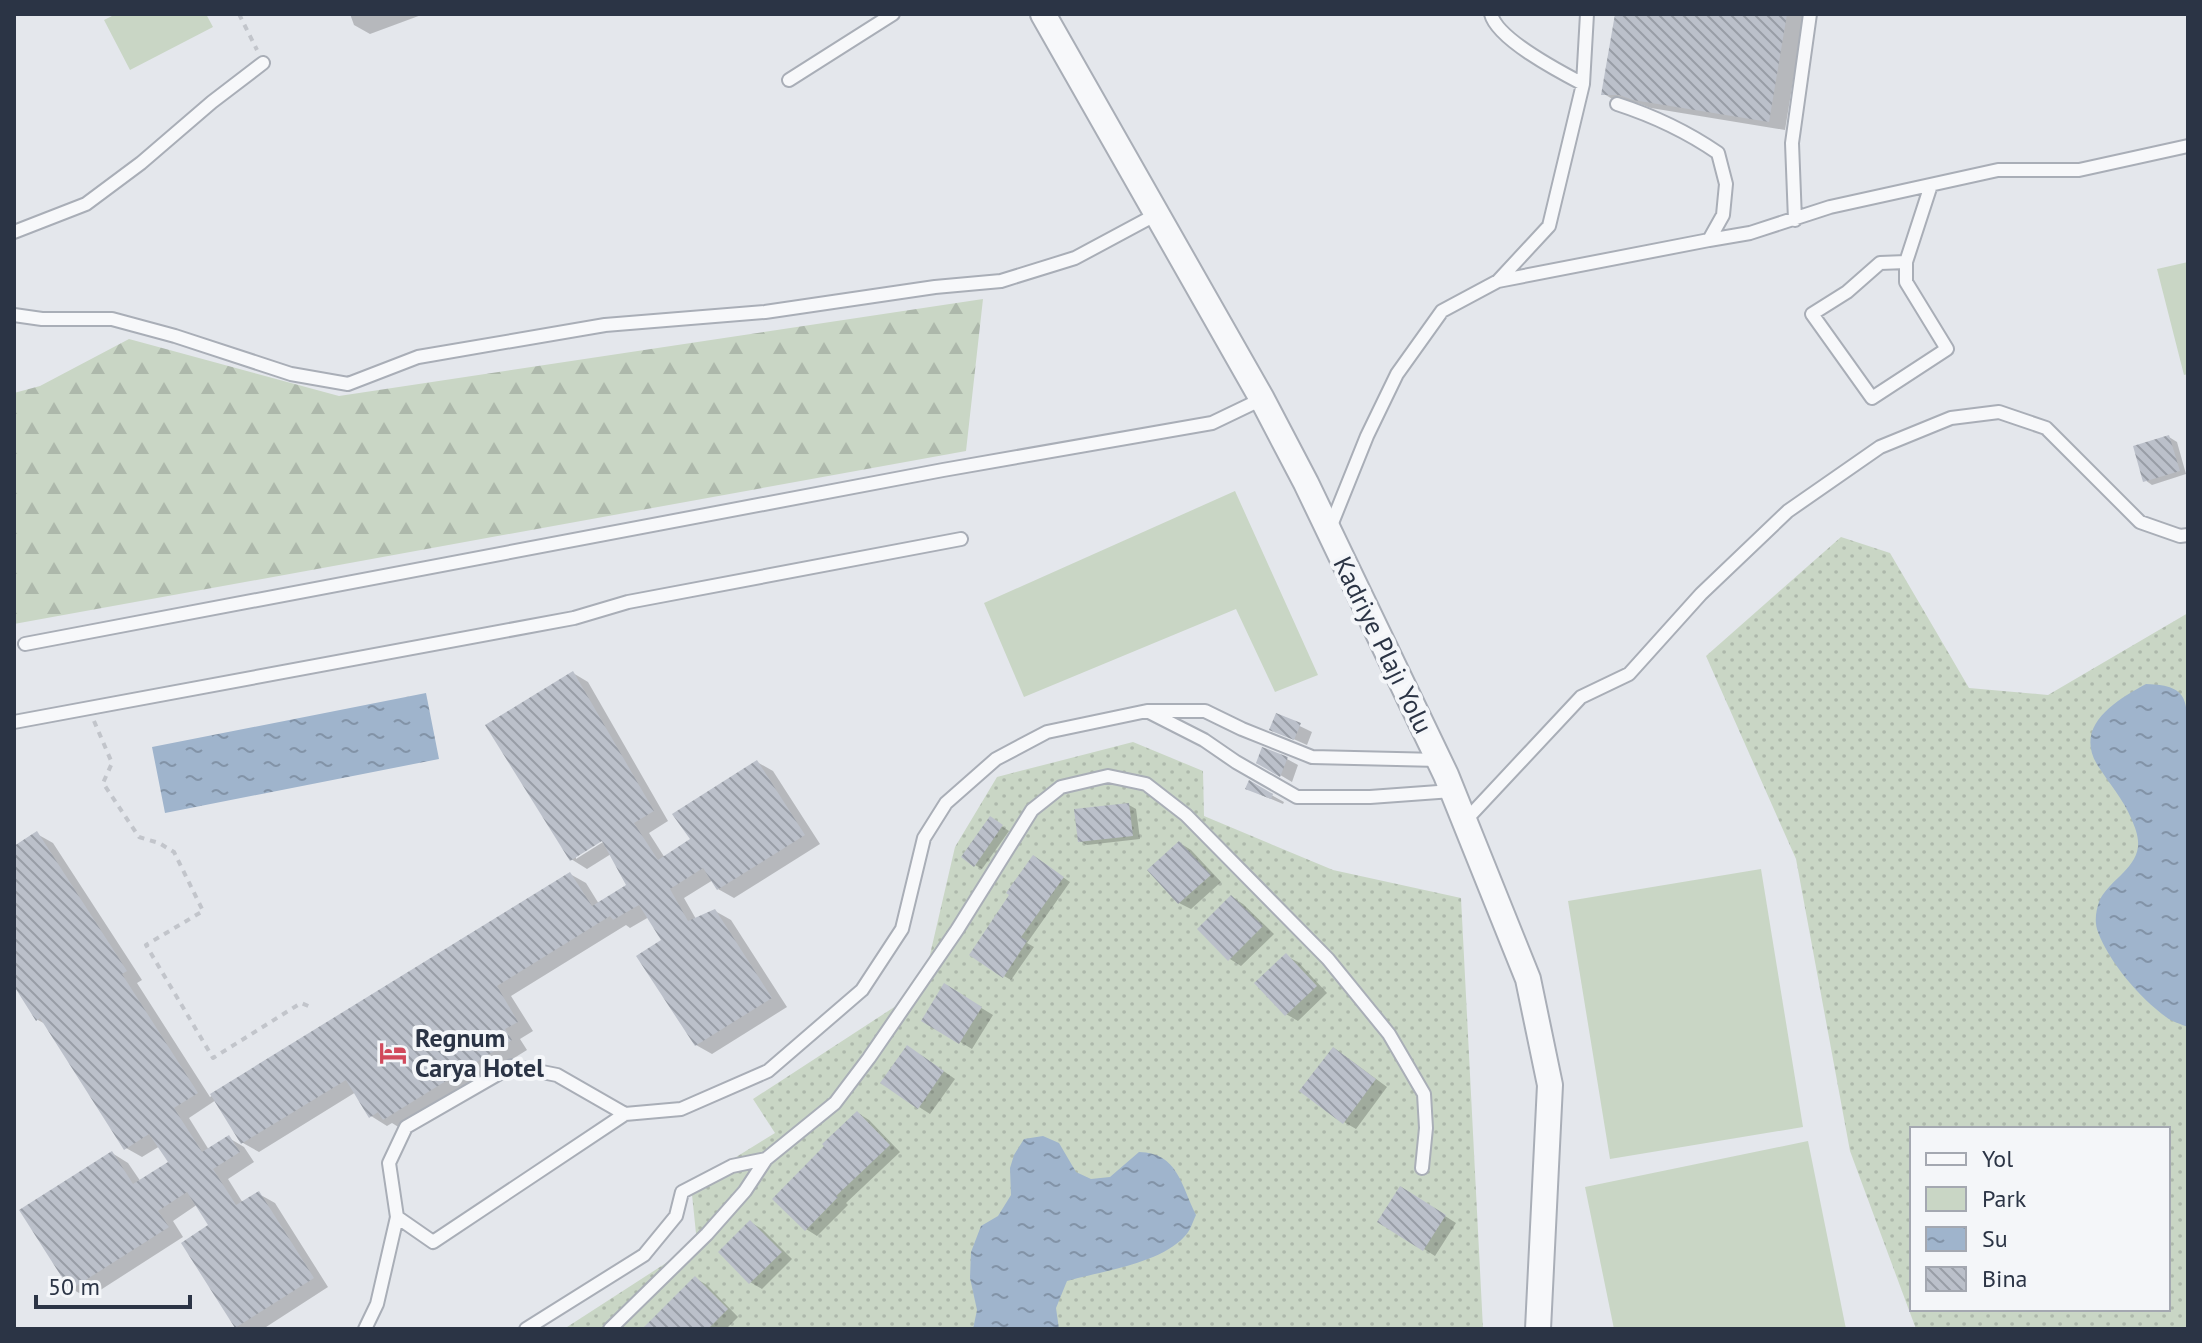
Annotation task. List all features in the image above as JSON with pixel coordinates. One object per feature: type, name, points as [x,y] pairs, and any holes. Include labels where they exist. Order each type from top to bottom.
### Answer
[{"type":"street","name":"Kadriye Plajı Yolu","points":[[1043,14],[1262,399],[1329,531],[1439,760],[1528,979],[1550,1085],[1538,1329]]},
{"type":"lane","points":[[789,80],[893,14]]},
{"type":"lane","points":[[1491,14],[1493,24],[1541,62],[1583,84]]},
{"type":"lane","points":[[1498,281],[1549,226],[1583,84],[1587,14]]},
{"type":"lane","points":[[1795,220],[1792,143],[1810,14]]},
{"type":"lane","points":[[14,232],[86,204],[263,63]]},
{"type":"lane","points":[[1617,104],[1687,132],[1718,153],[1726,184],[1723,215],[1709,240]]},
{"type":"lane","points":[[1329,531],[1367,436],[1397,374],[1442,311],[1498,281],[1750,233],[1830,207],[1998,170],[2079,170],[2188,146]]},
{"type":"lane","points":[[1906,262],[1880,263],[1847,292],[1812,314],[1872,398],[1947,349],[1906,282],[1906,262],[1931,185]]},
{"type":"lane","points":[[14,315],[42,319],[112,319],[291,374],[348,384],[418,357],[605,325],[765,312],[935,287],[1001,281],[1075,258],[1157,214]]},
{"type":"lane","points":[[25,644],[928,473],[1212,423],[1262,399]]},
{"type":"lane","points":[[1465,821],[1581,697],[1629,674],[1701,594],[1788,511],[1880,447],[1951,418],[1999,412],[2046,428],[2140,522],[2180,536],[2188,535]]},
{"type":"lane","points":[[14,722],[574,618],[628,602],[961,539]]},
{"type":"lane","points":[[397,1217],[433,1242],[625,1114],[681,1109],[768,1071],[862,990],[902,929],[924,838],[946,803],[996,759],[1047,732],[1147,711],[1205,711],[1312,757],[1439,760]]},
{"type":"lane","points":[[1147,711],[1204,740],[1297,797],[1370,797],[1452,791]]},
{"type":"lane","points":[[610,1329],[707,1234],[745,1191],[766,1159],[835,1103],[957,930],[1032,810],[1061,787],[1108,776],[1146,784],[1186,815],[1328,959],[1389,1034],[1424,1094],[1426,1128],[1422,1168]]},
{"type":"lane","points":[[365,1329],[377,1304],[397,1217],[389,1163],[406,1127],[512,1066],[557,1075],[625,1114]]},
{"type":"lane","points":[[526,1329],[644,1255],[676,1216],[682,1192],[732,1166],[766,1159]]},
{"type":"path","points":[[239,14],[263,63]]},
{"type":"path","points":[[89,708],[112,763],[103,783],[139,837],[174,852],[203,911],[146,945],[213,1058],[301,1003],[313,1008]]},
{"type":"green space","points":[[116,14],[206,14],[213,27],[130,70],[104,20]]},
{"type":"green space","points":[[2188,262],[2188,374],[2184,375],[2157,269]]},
{"type":"green space","points":[[983,299],[966,451],[14,624],[14,393],[40,386],[129,339],[339,396]]},
{"type":"green space","points":[[1235,491],[1318,675],[1275,692],[1236,609],[1024,697],[984,603]]},
{"type":"green space","points":[[1841,537],[1890,553],[1969,688],[2048,695],[2188,613],[2188,1329],[1916,1329],[1850,1151],[1796,859],[1706,656]]},
{"type":"green space","points":[[1133,742],[1203,771],[1204,816],[1333,870],[1461,898],[1483,1329],[564,1329],[697,1243],[691,1185],[775,1133],[753,1099],[922,989],[955,847],[997,777]]},
{"type":"green space","points":[[1761,869],[1803,1127],[1610,1159],[1568,901]]},
{"type":"green space","points":[[1808,1141],[1846,1329],[1614,1329],[1585,1187]]},
{"type":"water","points":[[2146,684],[2172,688],[2184,699],[2186,707],[2188,1027],[2168,1019],[2136,990],[2117,967],[2096,924],[2099,902],[2132,862],[2138,843],[2128,811],[2098,766],[2091,739],[2101,716],[2122,698]]},
{"type":"water","points":[[426,693],[439,759],[165,813],[152,747]]},
{"type":"water","points":[[1043,1136],[1059,1143],[1076,1172],[1091,1179],[1110,1177],[1139,1152],[1162,1158],[1182,1182],[1196,1215],[1186,1235],[1160,1254],[1067,1281],[1056,1308],[1059,1329],[973,1329],[977,1310],[970,1278],[971,1252],[981,1226],[998,1216],[1011,1195],[1010,1168],[1014,1155],[1024,1139]]},
{"type":"building","points":[[1615,14],[1787,14],[1769,122],[1633,100],[1619,95],[1601,95]]},
{"type":"building","points":[[2169,435],[2180,471],[2143,482],[2133,446]]},
{"type":"building","points":[[573,671],[654,811],[634,823],[658,860],[690,839],[672,814],[757,760],[805,835],[717,890],[703,868],[670,889],[688,921],[715,909],[772,998],[695,1046],[636,956],[661,940],[639,905],[613,920],[610,916],[497,986],[518,1022],[505,1029],[512,1040],[383,1120],[378,1112],[369,1118],[346,1080],[241,1144],[210,1094],[570,872],[592,906],[626,885],[602,841],[570,861],[485,725]]},
{"type":"building","points":[[1276,713],[1301,723],[1294,740],[1269,730]]},
{"type":"building","points":[[1262,747],[1288,757],[1280,777],[1256,763]]},
{"type":"building","points":[[1249,780],[1273,794],[1271,799],[1245,789]]},
{"type":"building","points":[[1129,803],[1133,836],[1078,842],[1074,809]]},
{"type":"building","points":[[990,816],[1003,825],[974,867],[961,857]]},
{"type":"building","points":[[37,831],[127,971],[122,974],[198,1093],[174,1108],[202,1152],[229,1135],[240,1152],[213,1169],[236,1205],[259,1191],[314,1278],[235,1328],[181,1243],[208,1225],[187,1192],[158,1211],[169,1227],[70,1290],[19,1210],[112,1151],[133,1184],[168,1162],[149,1134],[124,1150],[40,1018],[36,1021],[14,986],[14,846]]},
{"type":"building","points":[[1179,841],[1211,875],[1178,904],[1147,870]]},
{"type":"building","points":[[1033,855],[1064,877],[1021,937],[1027,941],[1003,978],[969,955]]},
{"type":"building","points":[[1231,895],[1263,926],[1228,961],[1197,929]]},
{"type":"building","points":[[1286,953],[1317,986],[1285,1016],[1254,983]]},
{"type":"building","points":[[944,983],[982,1007],[959,1044],[921,1021]]},
{"type":"building","points":[[907,1045],[944,1071],[918,1109],[880,1083]]},
{"type":"building","points":[[1333,1047],[1376,1079],[1343,1124],[1299,1091]]},
{"type":"building","points":[[857,1111],[890,1145],[836,1196],[805,1231],[772,1199]]},
{"type":"building","points":[[1400,1186],[1446,1215],[1423,1251],[1377,1222]]},
{"type":"building","points":[[750,1220],[782,1252],[749,1284],[718,1252]]},
{"type":"building","points":[[695,1276],[728,1309],[708,1329],[642,1329]]},
{"type":"place","name":"Regnum Carya Hotel","points":[[393,1053]]}]
